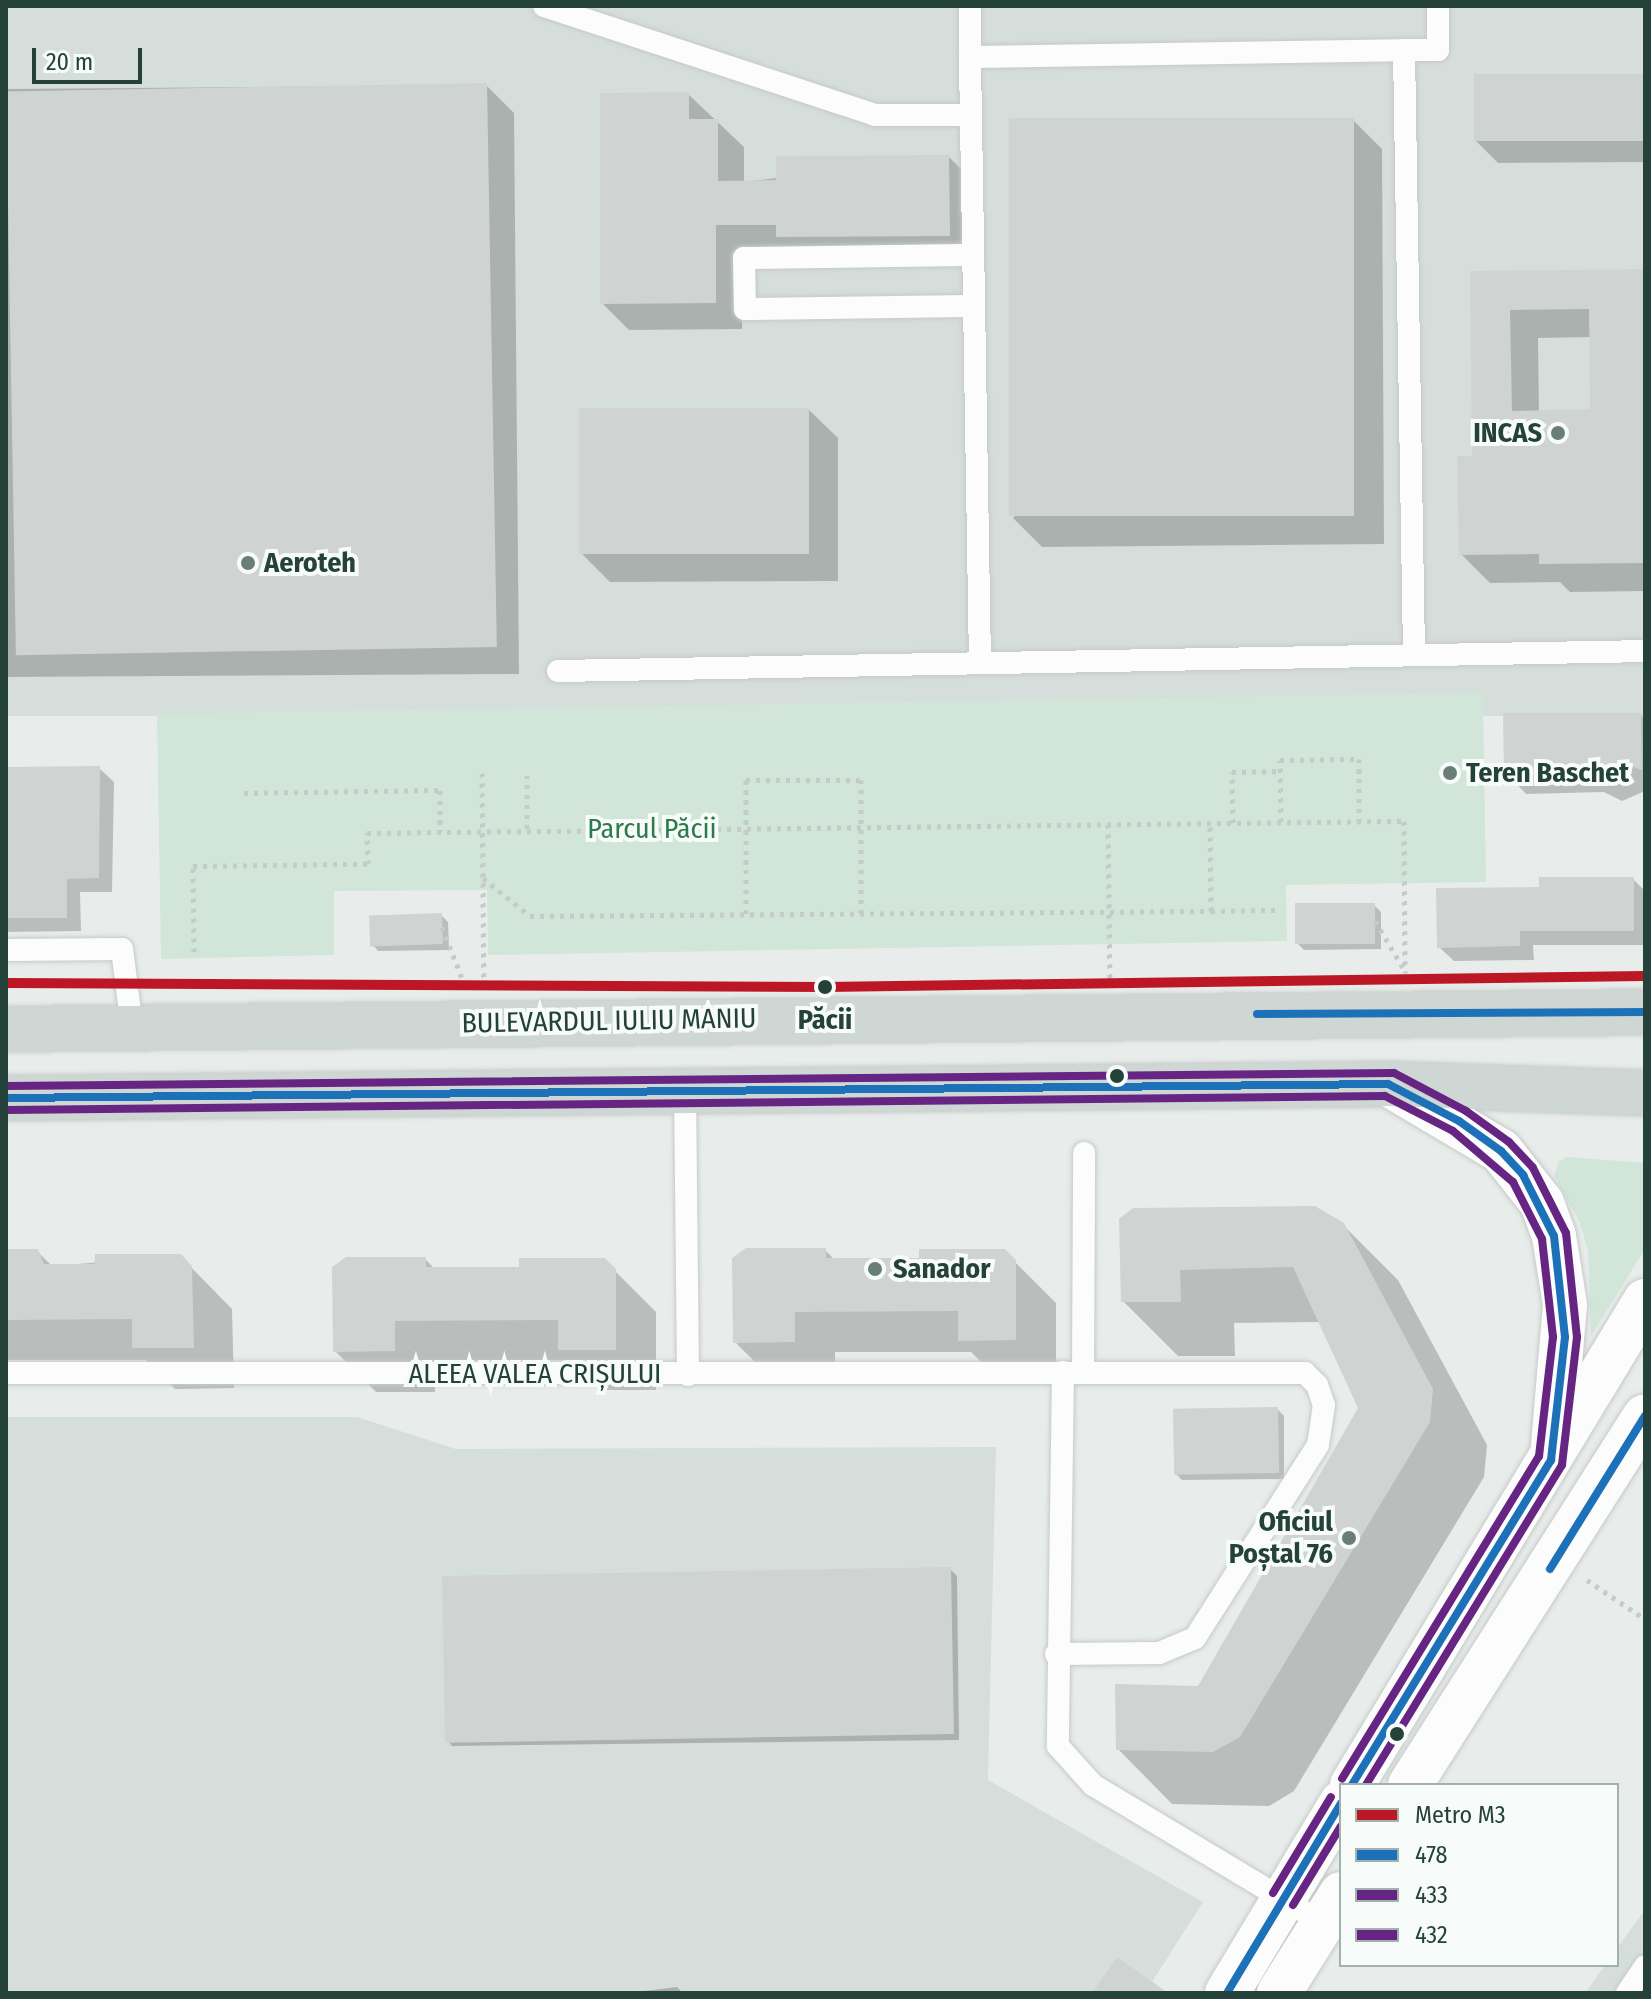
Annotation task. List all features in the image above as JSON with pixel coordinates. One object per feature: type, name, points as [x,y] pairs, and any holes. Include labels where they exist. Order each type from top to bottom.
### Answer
[{"type":"main road","name":"BULEVARDUL IULIU MANIU","points":[[6,1029],[1645,1012]]},
{"type":"main road","points":[[1388,1084],[1501,1151],[1542,1203],[1554,1236],[1565,1305],[1551,1460]]},
{"type":"main road","points":[[6,1098],[685,1088],[1388,1084],[1645,1093]]},
{"type":"main road","points":[[1353,1783],[1645,1301]]},
{"type":"main road","points":[[1411,1783],[1645,1416]]},
{"type":"main road","points":[[1227,1993],[1339,1806]]},
{"type":"main road","points":[[1279,1993],[1332,1908]]},
{"type":"lane","points":[[544,6],[875,115],[971,115]]},
{"type":"lane","points":[[970,6],[980,663]]},
{"type":"lane","points":[[970,57],[1438,50],[1438,6]]},
{"type":"lane","points":[[1404,50],[1414,655]]},
{"type":"lane","points":[[973,255],[744,258],[745,309],[974,306]]},
{"type":"lane","points":[[558,671],[1645,651]]},
{"type":"lane","points":[[6,950],[122,949],[132,1027]]},
{"type":"lane","points":[[685,1088],[688,1375]]},
{"type":"lane","points":[[1084,1153],[1056,1654],[1054,1729],[1058,1746],[1077,1772],[1283,1899],[1332,1908]]},
{"type":"lane","name":"ALEEA VALEA CRIȘULUI","points":[[6,1373],[1305,1373],[1317,1385],[1325,1426],[1318,1445],[1186,1646],[1159,1653],[1056,1654]]},
{"type":"lane","points":[[1627,1993],[1645,1966]]},
{"type":"path","points":[[1281,822],[1280,760],[1359,759],[1359,822]]},
{"type":"path","points":[[1233,823],[1232,772],[1281,771]]},
{"type":"path","points":[[482,773],[484,999]]},
{"type":"path","points":[[527,775],[527,830]]},
{"type":"path","points":[[746,914],[746,780],[861,780],[861,913]]},
{"type":"path","points":[[244,793],[440,790],[440,832]]},
{"type":"path","points":[[194,952],[193,866],[368,864],[367,833],[1404,821],[1406,973]]},
{"type":"path","points":[[1108,824],[1110,981]]},
{"type":"path","points":[[1210,824],[1211,911]]},
{"type":"path","points":[[483,878],[530,916],[1278,910]]},
{"type":"path","points":[[1375,921],[1406,973]]},
{"type":"path","points":[[1406,973],[1422,972]]},
{"type":"path","points":[[1623,1605],[1642,1617]]},
{"type":"shaded area","points":[[6,6],[1645,6],[1645,716],[6,716]]},
{"type":"shaded area","points":[[6,1417],[357,1417],[456,1449],[996,1447],[988,1780],[1203,1902],[1145,1993],[6,1993]]},
{"type":"shaded area","points":[[1645,1910],[1645,1993],[1585,1993],[1604,1967],[1619,1967],[1619,1945]]},
{"type":"green space","name":"Parcul Păcii","points":[[1483,693],[1486,882],[1286,885],[1287,941],[488,955],[487,890],[334,891],[334,955],[161,959],[157,714]]},
{"type":"green space","points":[[1567,1157],[1645,1163],[1645,1249],[1591,1336],[1588,1251],[1580,1223],[1554,1175],[1559,1161]]},
{"type":"building","points":[[1474,74],[1645,74],[1645,141],[1474,141]]},
{"type":"building","points":[[487,83],[497,647],[16,655],[6,91]]},
{"type":"building","points":[[689,92],[689,119],[718,119],[718,181],[776,180],[776,156],[949,155],[950,236],[776,237],[776,225],[716,225],[716,303],[600,304],[600,93]]},
{"type":"building","points":[[1009,118],[1354,118],[1354,516],[1009,516]]},
{"type":"building","name":"INCAS","points":[[1645,269],[1645,563],[1539,564],[1539,554],[1459,555],[1457,456],[1472,456],[1470,271]],"holes":[[[1589,309],[1590,409],[1512,411],[1510,310]]]},
{"type":"building","points":[[579,408],[809,408],[809,554],[579,554]]},
{"type":"building","points":[[1503,713],[1641,713],[1642,770],[1633,767],[1600,782],[1581,772],[1504,774]]},
{"type":"building","points":[[100,766],[99,878],[67,879],[67,918],[6,918],[6,767]]},
{"type":"building","points":[[1539,877],[1634,877],[1634,931],[1520,931],[1520,946],[1437,948],[1436,888],[1539,887]]},
{"type":"building","points":[[1295,903],[1375,903],[1375,944],[1295,944]]},
{"type":"building","points":[[442,913],[443,944],[370,947],[369,916]]},
{"type":"building","points":[[1315,1206],[1344,1223],[1433,1389],[1430,1422],[1240,1737],[1213,1752],[1116,1750],[1115,1684],[1198,1686],[1358,1408],[1293,1267],[1180,1270],[1181,1302],[1121,1302],[1119,1219],[1133,1208]]},
{"type":"building","points":[[746,1248],[826,1248],[826,1258],[919,1258],[919,1249],[1005,1249],[1016,1260],[1016,1340],[958,1341],[958,1311],[795,1312],[795,1342],[733,1343],[732,1258]]},
{"type":"building","points":[[6,1249],[38,1249],[44,1264],[95,1264],[95,1254],[181,1254],[192,1266],[194,1348],[132,1348],[132,1319],[6,1320]]},
{"type":"building","points":[[346,1257],[426,1257],[426,1267],[519,1267],[519,1258],[605,1258],[616,1269],[616,1350],[558,1350],[558,1320],[395,1321],[395,1351],[333,1352],[332,1267]]},
{"type":"building","points":[[1278,1407],[1279,1473],[1174,1475],[1173,1409]]},
{"type":"building","points":[[951,1567],[954,1734],[445,1743],[442,1576]]},
{"type":"building","points":[[1117,1957],[1168,1993],[1092,1993]]},
{"type":"metro line","name":"M3","points":[[6,983],[825,987],[1645,976]]},
{"type":"transit line","name":"478","points":[[1257,1014],[1645,1012]]},
{"type":"transit line","name":"432","points":[[6,1086],[1394,1073],[1466,1111],[1509,1142],[1533,1168],[1566,1233],[1577,1337],[1562,1465],[1367,1783]]},
{"type":"transit line","name":"478","points":[[6,1098],[1388,1084],[1459,1121],[1501,1151],[1523,1175],[1554,1236],[1565,1337],[1551,1460],[1353,1783]]},
{"type":"transit line","name":"433","points":[[6,1110],[1385,1096],[1453,1131],[1513,1182],[1542,1239],[1553,1337],[1539,1456],[1342,1779]]},
{"type":"transit line","name":"478","points":[[1550,1569],[1645,1416]]},
{"type":"transit line","name":"432","points":[[1273,1893],[1331,1797]]},
{"type":"transit line","name":"478","points":[[1227,1993],[1339,1806]]},
{"type":"transit line","name":"433","points":[[1293,1905],[1339,1829]]},
{"type":"place","name":"INCAS","points":[[1558,433]]},
{"type":"place","name":"Aeroteh","points":[[248,563]]},
{"type":"place","name":"Teren Baschet","points":[[1450,773]]},
{"type":"place","name":"Păcii","points":[[825,987]]},
{"type":"place","name":"Sanador","points":[[875,1269]]},
{"type":"place","name":"Oficiul Poștal 76","points":[[1349,1538]]}]
